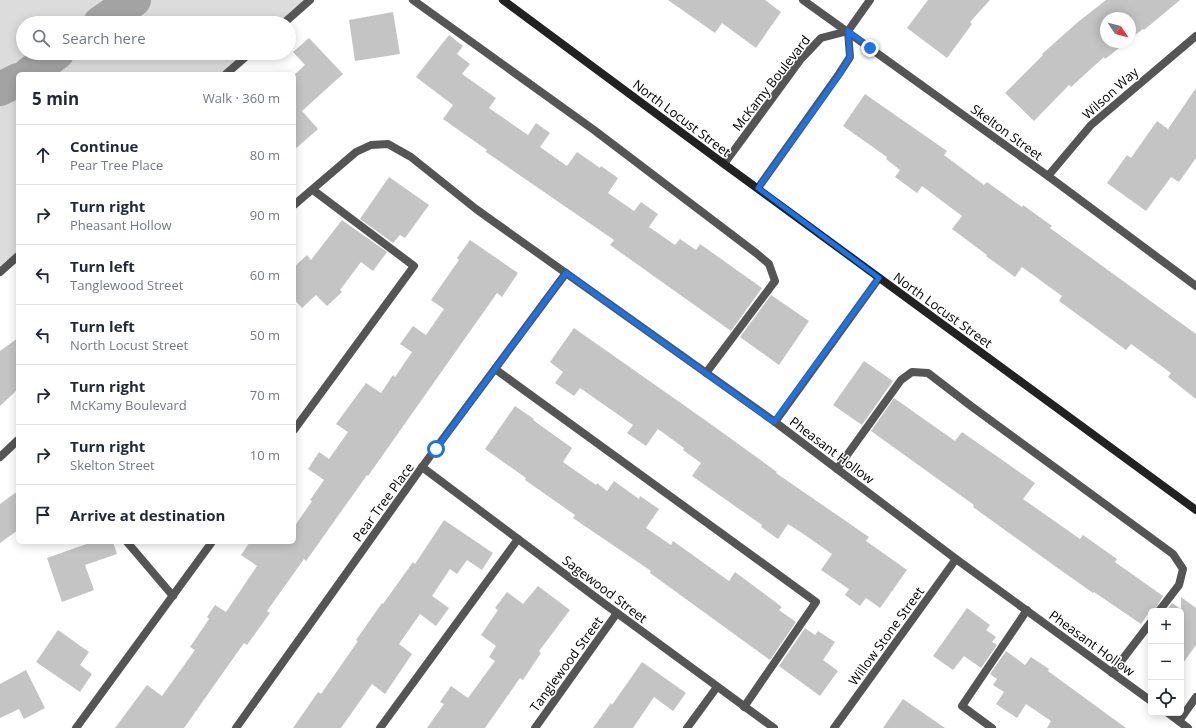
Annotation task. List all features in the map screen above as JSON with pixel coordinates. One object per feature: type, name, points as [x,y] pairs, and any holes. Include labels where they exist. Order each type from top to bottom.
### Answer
[{"type":"main road","name":"North Locust Street","points":[[503,0],[1196,510]]},
{"type":"street","points":[[292,16],[310,0]]},
{"type":"street","points":[[412,0],[594,130],[756,252],[769,264],[775,281],[706,373]]},
{"type":"street","name":"Skelton Street","points":[[803,0],[1048,176],[1196,286]]},
{"type":"street","points":[[758,188],[840,74],[850,57],[848,31],[870,0]]},
{"type":"street","name":"McKamy Boulevard","points":[[724,164],[806,54],[821,38],[848,31]]},
{"type":"street","name":"Wilson Way","points":[[1048,176],[1092,125],[1196,36]]},
{"type":"street","points":[[228,72],[242,60]]},
{"type":"street","name":"Pheasant Hollow","points":[[313,190],[356,152],[371,144],[388,144],[411,157],[476,209],[774,422],[956,559],[1148,699]]},
{"type":"street","points":[[296,204],[313,190],[414,266],[296,427]]},
{"type":"street","points":[[0,272],[16,258]]},
{"type":"street","name":"Pear Tree Place","points":[[236,728],[422,467],[566,273]]},
{"type":"street","points":[[774,422],[879,278]]},
{"type":"street","points":[[495,369],[816,602],[744,707]]},
{"type":"street","points":[[837,469],[901,380],[912,372],[928,373],[1173,554],[1183,569],[1179,585],[1161,608]]},
{"type":"street","points":[[0,457],[16,442]]},
{"type":"street","name":"Sagewood Street","points":[[422,467],[774,728]]},
{"type":"street","points":[[380,728],[518,539]]},
{"type":"street","points":[[129,544],[173,596]]},
{"type":"street","points":[[76,728],[211,544]]},
{"type":"street","name":"Willow Stone Street","points":[[834,728],[956,559]]},
{"type":"street","points":[[992,728],[962,706],[1027,610]]},
{"type":"street","name":"Tanglewood Street","points":[[535,728],[617,613]]},
{"type":"street","points":[[1112,672],[1148,626]]},
{"type":"street","points":[[687,728],[717,686]]},
{"type":"street","points":[[1179,721],[1196,697]]},
{"type":"street","points":[[1172,716],[1188,728]]},
{"type":"shaded area","points":[[0,0],[308,0],[289,16],[16,16],[16,60],[239,60],[224,72],[16,72],[16,253],[0,266]]},
{"type":"building","points":[[668,0],[765,0],[781,12],[756,48],[722,23],[715,33]]},
{"type":"building","points":[[928,0],[990,0],[970,22],[972,24],[947,58],[907,28]]},
{"type":"building","points":[[1106,0],[1180,0],[1144,30],[1143,29],[1136,34],[1136,12],[1100,12],[1100,48],[1119,48],[1105,59],[1104,57],[1071,87],[1069,85],[1034,121],[1005,93],[1043,55],[1042,54],[1078,22]]},
{"type":"building","points":[[393,12],[400,54],[355,61],[349,20]]},
{"type":"building","points":[[449,35],[463,46],[457,54],[470,64],[462,74],[496,98],[489,108],[528,135],[536,123],[550,133],[540,147],[567,166],[577,152],[618,178],[608,193],[634,211],[641,202],[658,214],[649,227],[675,245],[680,239],[696,250],[700,244],[762,288],[731,331],[610,245],[614,240],[486,152],[487,150],[443,119],[453,105],[416,77]]},
{"type":"building","points":[[309,38],[343,74],[302,111],[318,129],[296,148],[296,73],[305,65],[296,55],[296,49]]},
{"type":"building","points":[[1196,88],[1196,158],[1179,182],[1171,177],[1146,211],[1107,183],[1127,155],[1131,158],[1157,121],[1168,129]]},
{"type":"building","points":[[865,94],[947,151],[944,155],[984,185],[987,182],[1022,207],[1023,205],[1052,226],[1050,228],[1196,334],[1196,399],[1168,377],[1171,373],[1131,344],[1126,350],[1059,301],[1062,296],[1022,267],[1015,277],[986,256],[987,255],[952,229],[962,216],[922,186],[917,193],[895,177],[900,170],[886,159],[887,157],[843,126]]},
{"type":"building","points":[[389,177],[429,205],[405,238],[400,235],[393,243],[360,219]]},
{"type":"building","points":[[342,220],[387,252],[373,271],[361,262],[340,290],[342,292],[327,306],[316,295],[302,308],[296,301],[296,265],[307,255],[311,260]]},
{"type":"building","points":[[470,240],[518,273],[502,297],[497,293],[368,476],[367,475],[306,561],[304,559],[267,611],[270,613],[247,645],[244,643],[184,728],[115,728],[147,685],[162,696],[195,650],[190,647],[209,619],[207,617],[215,605],[226,612],[257,566],[241,555],[249,544],[296,544],[296,524],[324,480],[308,469],[319,452],[329,459],[348,432],[336,424],[366,383],[381,393],[393,375],[395,377],[412,352],[400,344],[413,326],[426,335],[444,309],[431,300],[459,260],[457,258]]},
{"type":"building","points":[[771,295],[809,321],[779,365],[740,337]]},
{"type":"building","points":[[574,328],[705,420],[777,472],[776,473],[869,537],[866,541],[907,570],[880,608],[866,598],[860,606],[845,595],[849,589],[821,570],[832,554],[805,535],[788,524],[778,539],[761,527],[762,525],[692,476],[701,463],[683,450],[684,448],[658,429],[646,446],[627,433],[633,425],[580,388],[574,396],[555,383],[563,372],[550,362]]},
{"type":"building","points":[[16,339],[16,391],[0,406],[0,351]]},
{"type":"building","points":[[864,361],[893,381],[862,425],[833,405]]},
{"type":"building","points":[[894,398],[955,441],[962,432],[1035,483],[1023,499],[1080,539],[1083,535],[1117,559],[1115,562],[1163,596],[1156,608],[1148,608],[1148,614],[1141,624],[1059,569],[973,507],[974,505],[871,431]]},
{"type":"building","points":[[515,406],[572,448],[563,462],[607,491],[614,481],[639,499],[640,496],[659,509],[646,528],[671,545],[673,541],[729,581],[735,572],[782,607],[779,610],[796,622],[770,660],[650,573],[651,571],[573,518],[575,515],[525,480],[526,478],[485,449]]},
{"type":"building","points":[[16,492],[16,531],[0,543],[0,504]]},
{"type":"building","points":[[444,520],[493,553],[482,570],[467,560],[457,574],[450,569],[432,596],[449,608],[436,626],[420,614],[399,644],[412,654],[385,694],[372,684],[341,728],[293,728],[318,692],[321,694],[358,641],[356,640],[382,603],[383,604],[413,562],[415,564]]},
{"type":"building","points":[[86,544],[114,544],[117,554],[85,565],[94,590],[62,602],[47,558]]},
{"type":"building","points":[[538,586],[570,610],[539,651],[541,653],[523,680],[520,678],[485,728],[427,728],[444,704],[440,702],[451,686],[468,698],[495,661],[489,657],[496,646],[481,635],[498,610],[495,608],[507,592],[523,604]]},
{"type":"building","points":[[1181,597],[1196,608],[1196,645],[1184,662],[1184,608],[1181,608]]},
{"type":"building","points":[[1172,603],[1180,608],[1168,608]]},
{"type":"building","points":[[967,608],[990,625],[986,630],[996,637],[992,642],[997,645],[981,668],[964,656],[953,670],[933,656]]},
{"type":"building","points":[[805,628],[815,635],[818,631],[835,642],[823,660],[838,671],[820,696],[779,666]]},
{"type":"building","points":[[58,630],[89,652],[80,665],[92,674],[80,692],[36,662]]},
{"type":"building","points":[[1006,651],[1025,665],[1031,657],[1126,728],[1047,728],[1051,721],[1026,704],[1017,718],[996,704],[1004,692],[993,685],[997,679],[990,674]]},
{"type":"building","points":[[642,662],[686,693],[673,711],[654,697],[633,728],[593,728],[611,703],[612,705]]},
{"type":"building","points":[[26,670],[45,708],[24,719],[19,709],[0,718],[0,684]]},
{"type":"building","points":[[903,699],[945,728],[883,728]]},
{"type":"waterway","points":[[110,16],[134,0]]},
{"type":"waterway","points":[[32,72],[48,60]]},
{"type":"waterway","points":[[0,89],[16,81]]},
{"type":"route","points":[[436,449],[566,273],[774,422],[879,278],[758,188],[840,74],[850,57],[848,31],[870,48]]}]
